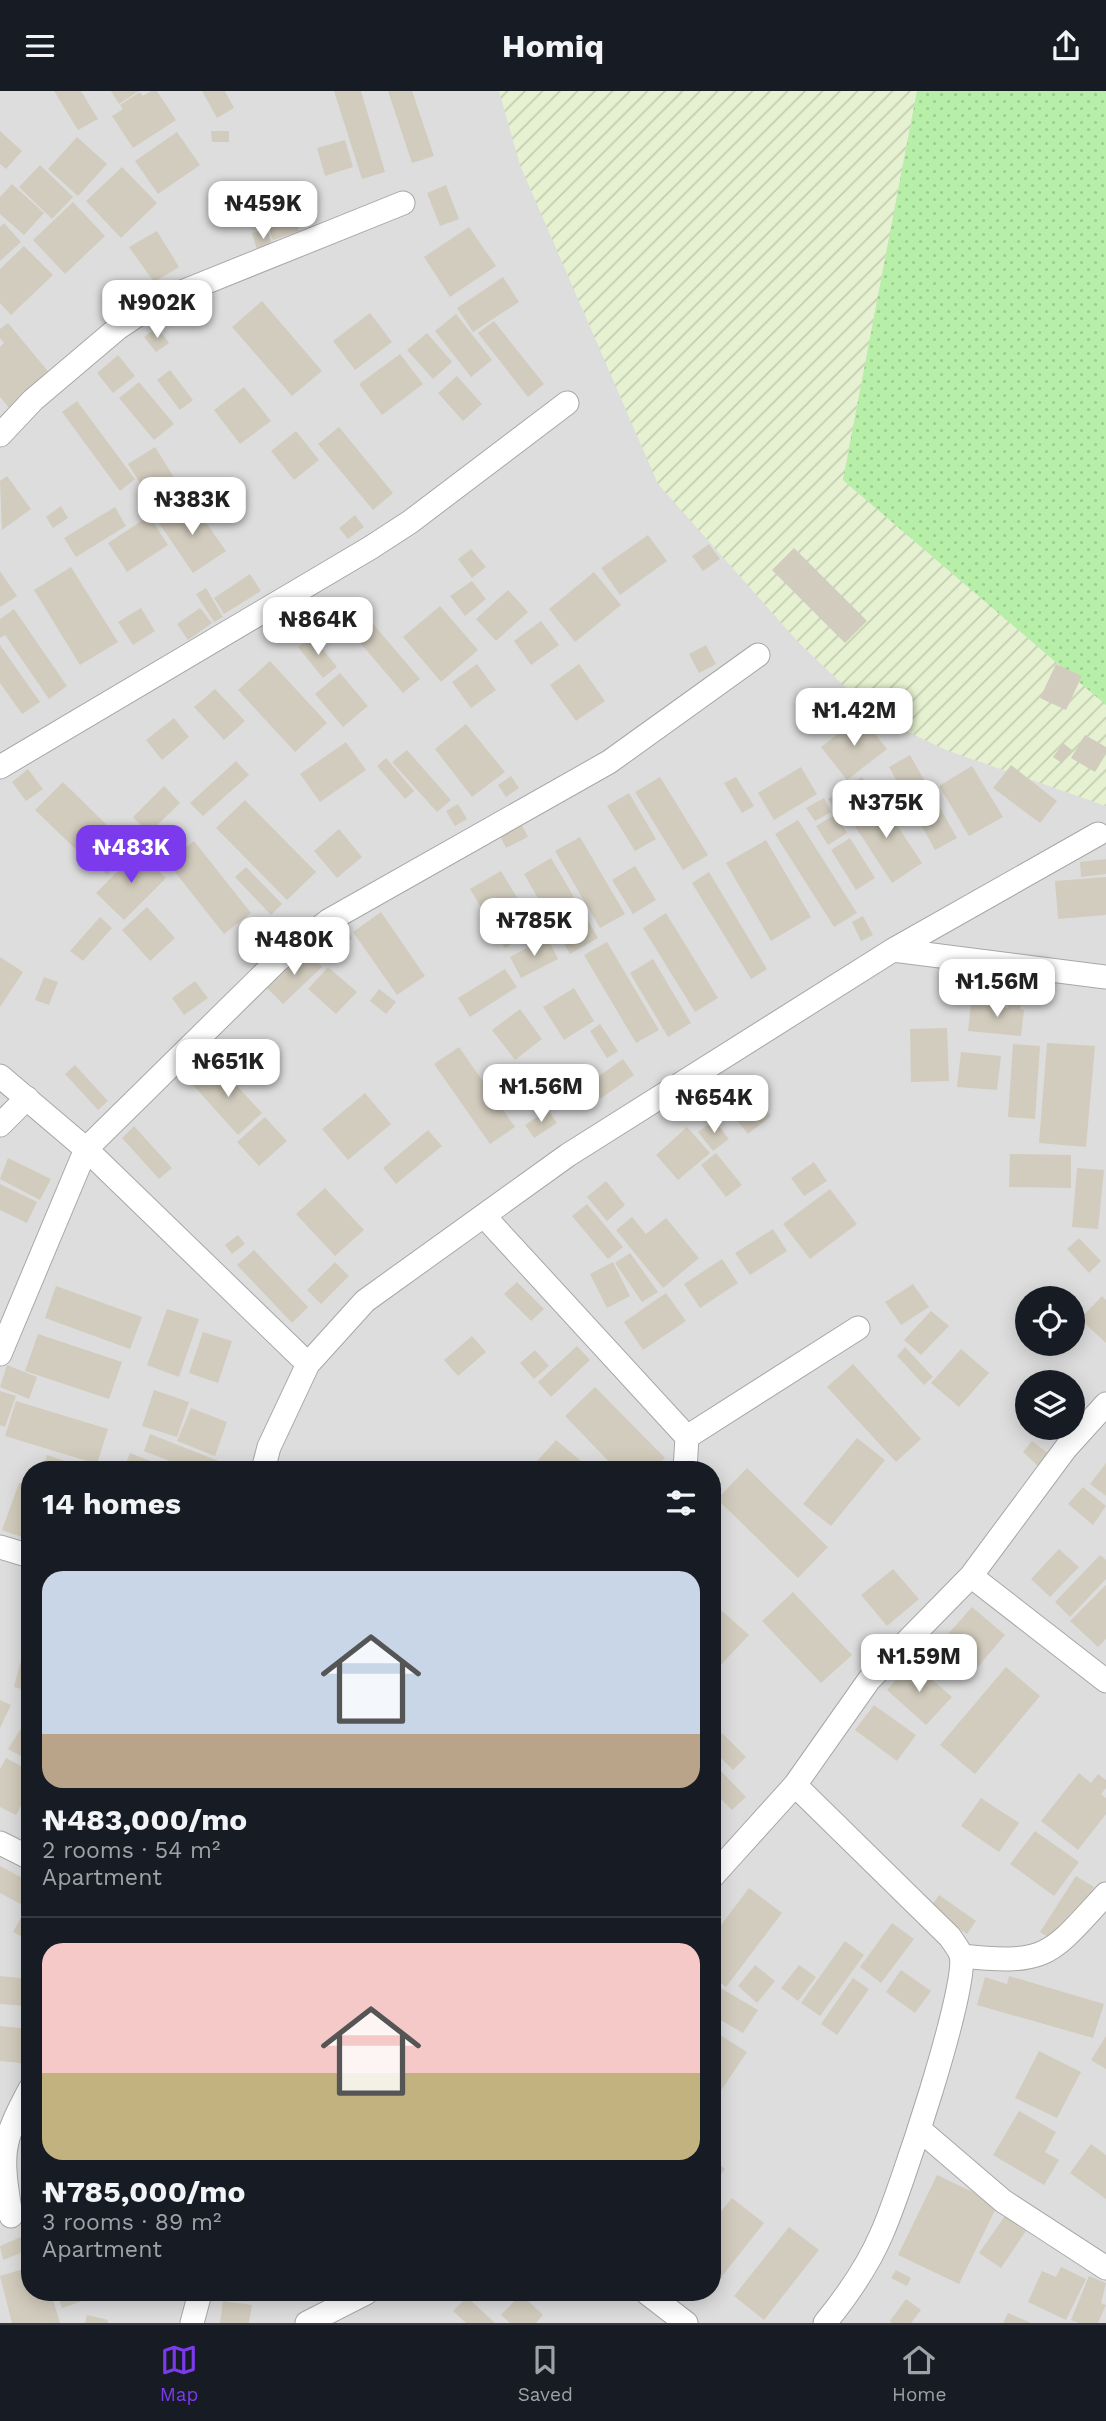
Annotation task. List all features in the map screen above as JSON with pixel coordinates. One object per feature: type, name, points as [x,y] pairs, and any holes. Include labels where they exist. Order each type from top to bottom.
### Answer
[{"type":"street","points":[[1,432],[33,400],[118,328],[157,302],[403,203]]},
{"type":"street","points":[[0,767],[370,548],[567,403]]},
{"type":"street","points":[[0,1354],[86,1149],[277,961],[328,921],[609,762],[758,655]]},
{"type":"street","points":[[265,1461],[308,1364],[365,1301],[568,1155],[893,950],[1098,834]]},
{"type":"street","points":[[893,950],[1106,977]]},
{"type":"street","points":[[0,1076],[86,1149],[308,1364]]},
{"type":"street","points":[[0,1125],[27,1098]]},
{"type":"street","points":[[484,1216],[687,1437],[686,1461]]},
{"type":"street","points":[[687,1437],[858,1328]]},
{"type":"street","points":[[721,1867],[795,1785],[869,1680],[971,1576],[1066,1448],[1106,1404]]},
{"type":"street","points":[[0,1547],[21,1553]]},
{"type":"street","points":[[971,1576],[1106,1681]]},
{"type":"street","points":[[795,1785],[950,1937],[961,1956],[960,1988],[919,2129],[882,2233],[848,2295],[825,2323]]},
{"type":"street","points":[[0,1843],[21,1854]]},
{"type":"street","points":[[961,1956],[1010,1961],[1045,1954],[1067,1936],[1106,1894]]},
{"type":"street","points":[[14,2217],[3,2142],[21,2104]]},
{"type":"street","points":[[919,2129],[1003,2201],[1106,2268]]},
{"type":"street","points":[[192,2323],[198,2301]]},
{"type":"street","points":[[307,2323],[350,2301]]},
{"type":"street","points":[[657,2301],[686,2323]]},
{"type":"shaded area","points":[[0,91],[1106,91],[1106,2323],[0,2323]]},
{"type":"green space","points":[[499,91],[917,91],[843,480],[1106,705],[1106,806],[946,750],[877,717],[799,643],[658,484],[520,165]]},
{"type":"green space","points":[[917,91],[1106,91],[1106,705],[843,480]]},
{"type":"building","points":[[54,91],[81,91],[98,119],[78,130]]},
{"type":"building","points":[[111,91],[139,91],[119,104]]},
{"type":"building","points":[[157,91],[176,120],[133,148],[112,116],[123,109],[120,105],[140,92],[143,96]]},
{"type":"building","points":[[202,91],[225,91],[234,108],[217,118]]},
{"type":"building","points":[[334,91],[361,91],[385,172],[362,179]]},
{"type":"building","points":[[388,91],[412,91],[434,156],[412,163]]},
{"type":"building","points":[[0,131],[22,151],[6,169],[0,164]]},
{"type":"building","points":[[211,131],[229,131],[229,142],[212,142]]},
{"type":"building","points":[[177,132],[200,165],[158,194],[135,161]]},
{"type":"building","points":[[77,137],[107,164],[78,196],[48,169]]},
{"type":"building","points":[[345,140],[353,167],[325,176],[317,148]]},
{"type":"building","points":[[40,165],[73,197],[52,219],[19,187]]},
{"type":"building","points":[[122,167],[157,203],[121,238],[86,201]]},
{"type":"building","points":[[310,183],[316,203],[265,219],[259,198]]},
{"type":"building","points":[[12,184],[44,213],[24,235],[0,214],[0,197]]},
{"type":"building","points":[[446,185],[459,219],[440,226],[427,193]]},
{"type":"building","points":[[73,202],[105,236],[65,274],[33,240]]},
{"type":"building","points":[[294,217],[299,231],[273,240],[268,225]]},
{"type":"building","points":[[4,223],[21,242],[0,261],[0,227]]},
{"type":"building","points":[[469,227],[496,266],[450,297],[424,257]]},
{"type":"building","points":[[267,228],[273,249],[258,253],[252,233]]},
{"type":"building","points":[[157,231],[179,267],[154,282],[129,247]]},
{"type":"building","points":[[24,246],[53,275],[11,315],[0,303],[0,269]]},
{"type":"building","points":[[503,277],[519,302],[473,332],[457,308]]},
{"type":"building","points":[[262,301],[322,371],[292,396],[232,327]]},
{"type":"building","points":[[370,313],[392,342],[355,370],[333,341]]},
{"type":"building","points":[[456,314],[492,360],[471,377],[435,331]]},
{"type":"building","points":[[494,321],[544,384],[528,397],[478,333]]},
{"type":"building","points":[[8,323],[51,375],[10,409],[0,397],[0,347],[4,343],[0,338],[0,329]]},
{"type":"building","points":[[157,327],[169,343],[156,352],[144,337]]},
{"type":"building","points":[[427,333],[452,362],[433,379],[407,350]]},
{"type":"building","points":[[400,354],[423,384],[382,415],[359,384]]},
{"type":"building","points":[[118,355],[135,376],[113,393],[97,373]]},
{"type":"building","points":[[170,370],[193,400],[180,410],[157,380]]},
{"type":"building","points":[[457,376],[482,404],[463,421],[438,393]]},
{"type":"building","points":[[139,382],[174,424],[154,440],[119,398]]},
{"type":"building","points":[[244,387],[271,421],[240,444],[214,410]]},
{"type":"building","points":[[77,401],[135,479],[120,491],[62,412]]},
{"type":"building","points":[[339,427],[393,493],[373,510],[318,444]]},
{"type":"building","points":[[296,431],[319,460],[294,480],[271,451]]},
{"type":"building","points":[[155,447],[180,487],[153,504],[128,464]]},
{"type":"building","points":[[7,476],[31,509],[2,530],[0,481]]},
{"type":"building","points":[[191,501],[226,551],[193,573],[159,523]]},
{"type":"building","points":[[61,506],[68,518],[53,528],[46,517]]},
{"type":"building","points":[[115,507],[126,526],[76,557],[64,538]]},
{"type":"building","points":[[355,515],[364,527],[348,539],[339,528]]},
{"type":"building","points":[[149,516],[168,545],[127,572],[108,543]]},
{"type":"building","points":[[648,535],[667,561],[620,595],[601,568]]},
{"type":"building","points":[[709,544],[720,559],[703,571],[692,556]]},
{"type":"building","points":[[794,548],[867,621],[845,643],[772,570]]},
{"type":"building","points":[[471,549],[486,567],[472,578],[458,559]]},
{"type":"building","points":[[71,567],[118,642],[80,665],[34,590]]},
{"type":"building","points":[[0,571],[17,596],[0,607]]},
{"type":"building","points":[[594,572],[621,605],[575,642],[549,609]]},
{"type":"building","points":[[250,574],[261,591],[224,614],[214,598]]},
{"type":"building","points":[[472,581],[486,599],[465,616],[450,596]]},
{"type":"building","points":[[206,588],[223,617],[214,622],[196,594]]},
{"type":"building","points":[[508,590],[528,612],[496,641],[476,619]]},
{"type":"building","points":[[351,598],[420,679],[403,693],[334,612]]},
{"type":"building","points":[[440,606],[478,650],[441,682],[403,637]]},
{"type":"building","points":[[141,608],[155,631],[133,645],[118,622]]},
{"type":"building","points":[[200,608],[212,623],[188,640],[177,624]]},
{"type":"building","points":[[14,609],[67,686],[49,699],[5,635],[0,638],[0,619]]},
{"type":"building","points":[[541,621],[559,645],[531,665],[514,641]]},
{"type":"building","points":[[312,636],[337,667],[323,678],[298,647]]},
{"type":"building","points":[[0,645],[40,702],[22,714],[0,683]]},
{"type":"building","points":[[706,645],[716,664],[699,673],[689,654]]},
{"type":"building","points":[[270,661],[327,723],[295,752],[238,690]]},
{"type":"building","points":[[477,664],[496,690],[471,708],[452,682]]},
{"type":"building","points":[[579,664],[605,701],[576,721],[550,685]]},
{"type":"building","points":[[1056,664],[1082,676],[1066,710],[1040,698]]},
{"type":"building","points":[[340,673],[368,706],[343,727],[315,694]]},
{"type":"building","points":[[215,689],[245,721],[224,740],[194,707]]},
{"type":"building","points":[[861,716],[887,749],[847,780],[821,747]]},
{"type":"building","points":[[174,718],[189,737],[162,760],[146,740]]},
{"type":"building","points":[[466,724],[505,772],[472,797],[435,749]]},
{"type":"building","points":[[1085,735],[1106,747],[1106,754],[1095,772],[1071,758]]},
{"type":"building","points":[[346,742],[366,770],[320,802],[300,774]]},
{"type":"building","points":[[1063,743],[1072,750],[1062,763],[1053,757]]},
{"type":"building","points":[[407,750],[451,800],[437,812],[392,762]]},
{"type":"building","points":[[910,755],[957,838],[935,850],[889,767]]},
{"type":"building","points":[[386,758],[414,791],[405,799],[377,766]]},
{"type":"building","points":[[236,761],[249,775],[203,816],[190,803]]},
{"type":"building","points":[[1011,765],[1057,801],[1040,823],[993,788]]},
{"type":"building","points":[[972,766],[1003,817],[969,836],[939,786]]},
{"type":"building","points":[[801,767],[817,794],[774,820],[758,793]]},
{"type":"building","points":[[28,769],[43,789],[26,801],[12,782]]},
{"type":"building","points":[[511,776],[519,788],[506,797],[498,785]]},
{"type":"building","points":[[660,777],[708,855],[683,870],[635,792]]},
{"type":"building","points":[[736,777],[754,806],[742,813],[724,783]]},
{"type":"building","points":[[862,777],[875,796],[841,818],[828,799]]},
{"type":"building","points":[[63,782],[114,832],[87,860],[35,810]]},
{"type":"building","points":[[164,786],[180,803],[149,833],[133,817]]},
{"type":"building","points":[[629,793],[656,839],[635,851],[607,806]]},
{"type":"building","points":[[824,798],[831,812],[815,821],[806,808]]},
{"type":"building","points":[[879,798],[922,863],[892,883],[849,817]]},
{"type":"building","points":[[245,800],[316,872],[287,900],[216,828]]},
{"type":"building","points":[[458,804],[467,819],[455,826],[446,811]]},
{"type":"building","points":[[836,814],[847,833],[828,845],[816,826]]},
{"type":"building","points":[[798,820],[857,913],[834,927],[775,834]]},
{"type":"building","points":[[521,823],[528,837],[506,848],[499,834]]},
{"type":"building","points":[[128,825],[143,839],[107,875],[93,860]]},
{"type":"building","points":[[339,829],[362,857],[337,878],[314,851]]},
{"type":"building","points":[[580,837],[625,914],[600,928],[555,851]]},
{"type":"building","points":[[850,838],[875,878],[856,890],[831,850]]},
{"type":"building","points":[[766,840],[811,917],[771,941],[726,863]]},
{"type":"building","points":[[194,841],[251,913],[224,934],[167,862]]},
{"type":"building","points":[[138,851],[166,878],[124,920],[96,893]]},
{"type":"building","points":[[551,858],[598,938],[570,954],[524,874]]},
{"type":"building","points":[[1106,859],[1106,874],[1081,877],[1080,862]]},
{"type":"building","points":[[635,866],[656,900],[633,914],[612,880]]},
{"type":"building","points":[[246,867],[282,904],[271,915],[235,877]]},
{"type":"building","points":[[501,871],[536,929],[505,948],[470,889]]},
{"type":"building","points":[[709,872],[767,969],[751,979],[692,883]]},
{"type":"building","points":[[1106,877],[1106,915],[1058,919],[1055,881]]},
{"type":"building","points":[[147,907],[175,938],[150,961],[122,930]]},
{"type":"building","points":[[381,912],[425,976],[397,995],[353,932]]},
{"type":"building","points":[[666,913],[718,998],[695,1012],[643,928]]},
{"type":"building","points":[[863,916],[873,935],[861,941],[852,922]]},
{"type":"building","points":[[100,917],[112,928],[83,961],[70,951]]},
{"type":"building","points":[[344,922],[352,939],[334,948],[325,932]]},
{"type":"building","points":[[547,937],[558,959],[521,978],[510,957]]},
{"type":"building","points":[[607,942],[659,1030],[636,1043],[584,955]]},
{"type":"building","points":[[306,949],[322,967],[283,1004],[266,987]]},
{"type":"building","points":[[0,957],[23,972],[0,1007]]},
{"type":"building","points":[[653,959],[691,1023],[668,1037],[630,973]]},
{"type":"building","points":[[328,967],[357,992],[336,1014],[308,989]]},
{"type":"building","points":[[505,969],[517,987],[470,1017],[458,998]]},
{"type":"building","points":[[44,977],[58,982],[49,1005],[35,1000]]},
{"type":"building","points":[[195,981],[208,998],[184,1015],[172,998]]},
{"type":"building","points":[[574,988],[594,1021],[564,1040],[543,1007]]},
{"type":"building","points":[[379,989],[396,1002],[386,1014],[370,1001]]},
{"type":"building","points":[[1008,1002],[1021,1004],[1020,1009],[1024,1010],[1021,1036],[968,1031],[971,1004],[1008,1008]]},
{"type":"building","points":[[520,1009],[542,1039],[515,1060],[492,1030]]},
{"type":"building","points":[[600,1024],[618,1051],[607,1058],[590,1031]]},
{"type":"building","points":[[947,1028],[949,1081],[911,1082],[910,1029]]},
{"type":"building","points":[[1047,1043],[1095,1046],[1086,1147],[1039,1143]]},
{"type":"building","points":[[1013,1044],[1040,1046],[1035,1119],[1008,1117]]},
{"type":"building","points":[[459,1047],[515,1127],[490,1144],[434,1064]]},
{"type":"building","points":[[961,1052],[1001,1056],[997,1090],[957,1087]]},
{"type":"building","points":[[623,1059],[634,1075],[593,1104],[582,1088]]},
{"type":"building","points":[[217,1064],[262,1113],[238,1135],[193,1085]]},
{"type":"building","points":[[75,1065],[108,1101],[98,1110],[65,1074]]},
{"type":"building","points":[[365,1093],[391,1124],[348,1160],[322,1129]]},
{"type":"building","points":[[757,1099],[771,1116],[748,1134],[734,1117]]},
{"type":"building","points":[[548,1110],[557,1123],[534,1138],[525,1125]]},
{"type":"building","points":[[265,1117],[287,1141],[259,1166],[237,1142]]},
{"type":"building","points":[[714,1120],[729,1139],[713,1151],[698,1132]]},
{"type":"building","points":[[134,1126],[172,1168],[159,1179],[122,1138]]},
{"type":"building","points":[[687,1127],[710,1153],[678,1180],[656,1155]]},
{"type":"building","points":[[428,1130],[442,1146],[396,1184],[383,1168]]},
{"type":"building","points":[[716,1153],[742,1185],[726,1197],[701,1165]]},
{"type":"building","points":[[1010,1154],[1071,1155],[1071,1188],[1009,1187]]},
{"type":"building","points":[[8,1158],[51,1179],[40,1200],[0,1179]]},
{"type":"building","points":[[814,1162],[827,1181],[804,1196],[791,1178]]},
{"type":"building","points":[[1077,1168],[1104,1170],[1098,1229],[1072,1227]]},
{"type":"building","points":[[606,1181],[625,1205],[607,1221],[587,1197]]},
{"type":"building","points":[[0,1184],[37,1202],[27,1223],[0,1210]]},
{"type":"building","points":[[325,1188],[364,1230],[335,1256],[296,1214]]},
{"type":"building","points":[[830,1189],[857,1224],[810,1259],[783,1224]]},
{"type":"building","points":[[587,1204],[623,1247],[608,1259],[572,1216]]},
{"type":"building","points":[[632,1217],[646,1234],[666,1218],[699,1258],[663,1288],[616,1230]]},
{"type":"building","points":[[773,1229],[787,1251],[750,1275],[735,1253]]},
{"type":"building","points":[[238,1235],[245,1244],[232,1254],[225,1245]]},
{"type":"building","points":[[1079,1238],[1101,1261],[1089,1273],[1067,1249]]},
{"type":"building","points":[[254,1250],[308,1307],[292,1323],[237,1265]]},
{"type":"building","points":[[630,1253],[658,1292],[642,1302],[615,1263]]},
{"type":"building","points":[[722,1259],[738,1283],[700,1308],[684,1284]]},
{"type":"building","points":[[335,1262],[349,1276],[321,1304],[307,1290]]},
{"type":"building","points":[[613,1262],[630,1296],[607,1308],[590,1274]]},
{"type":"building","points":[[517,1282],[544,1309],[531,1321],[504,1294]]},
{"type":"building","points":[[913,1284],[929,1307],[901,1325],[885,1302]]},
{"type":"building","points":[[56,1286],[142,1317],[130,1349],[45,1318]]},
{"type":"building","points":[[666,1293],[686,1321],[643,1350],[624,1322]]},
{"type":"building","points":[[1102,1296],[1106,1300],[1106,1343],[1085,1324],[1085,1314]]},
{"type":"building","points":[[167,1309],[199,1319],[179,1377],[147,1365]]},
{"type":"building","points":[[931,1311],[949,1326],[921,1355],[904,1340]]},
{"type":"building","points":[[203,1332],[232,1341],[218,1383],[189,1373]]},
{"type":"building","points":[[38,1334],[122,1362],[109,1399],[25,1371]]},
{"type":"building","points":[[472,1336],[486,1352],[458,1376],[444,1360]]},
{"type":"building","points":[[577,1346],[590,1360],[551,1397],[538,1382]]},
{"type":"building","points":[[905,1347],[933,1377],[924,1385],[897,1356]]},
{"type":"building","points":[[961,1349],[989,1373],[959,1407],[931,1383]]},
{"type":"building","points":[[535,1350],[549,1366],[534,1379],[520,1363]]},
{"type":"building","points":[[853,1364],[921,1439],[896,1462],[827,1387]]},
{"type":"building","points":[[7,1365],[37,1377],[29,1399],[0,1387]]},
{"type":"building","points":[[595,1387],[665,1458],[662,1461],[608,1461],[565,1416]]},
{"type":"building","points":[[154,1390],[189,1402],[177,1437],[142,1426]]},
{"type":"building","points":[[0,1391],[16,1396],[5,1427],[0,1425]]},
{"type":"building","points":[[16,1401],[108,1429],[98,1461],[87,1461],[5,1436]]},
{"type":"building","points":[[191,1408],[227,1422],[215,1456],[177,1441]]},
{"type":"building","points":[[150,1434],[218,1461],[170,1461],[144,1451]]},
{"type":"building","points":[[857,1438],[885,1460],[831,1526],[803,1504]]},
{"type":"building","points":[[556,1440],[581,1461],[537,1461]]},
{"type":"building","points":[[1032,1441],[1049,1454],[1038,1466],[1023,1452]]},
{"type":"building","points":[[130,1453],[150,1461],[127,1461]]},
{"type":"building","points":[[47,1455],[65,1461],[45,1461]]},
{"type":"building","points":[[1106,1463],[1106,1496],[1090,1484]]},
{"type":"building","points":[[747,1468],[828,1547],[798,1578],[721,1503],[721,1495]]},
{"type":"building","points":[[19,1483],[21,1484],[21,1537],[2,1530]]},
{"type":"building","points":[[1083,1487],[1106,1506],[1093,1525],[1068,1504]]},
{"type":"building","points":[[1059,1549],[1079,1567],[1050,1597],[1031,1579]]},
{"type":"building","points":[[1100,1555],[1106,1560],[1106,1579],[1070,1617],[1055,1602]]},
{"type":"building","points":[[893,1569],[919,1599],[887,1626],[861,1595]]},
{"type":"building","points":[[1106,1585],[1106,1639],[1098,1647],[1070,1621]]},
{"type":"building","points":[[793,1592],[852,1655],[821,1683],[762,1621]]},
{"type":"building","points":[[972,1607],[1005,1635],[966,1681],[932,1652]]},
{"type":"building","points":[[721,1610],[749,1635],[721,1665]]},
{"type":"building","points":[[21,1660],[21,1689],[14,1687]]},
{"type":"building","points":[[912,1662],[952,1697],[926,1725],[887,1690]]},
{"type":"building","points":[[1006,1667],[1040,1696],[975,1774],[940,1745]]},
{"type":"building","points":[[0,1700],[11,1705],[0,1728]]},
{"type":"building","points":[[874,1705],[916,1735],[897,1761],[855,1730]]},
{"type":"building","points":[[21,1728],[21,1756],[8,1749]]},
{"type":"building","points":[[721,1734],[746,1757],[733,1770],[721,1758]]},
{"type":"building","points":[[6,1758],[21,1766],[21,1806],[16,1815],[0,1807],[0,1769]]},
{"type":"building","points":[[721,1771],[746,1797],[732,1810],[721,1799]]},
{"type":"building","points":[[1079,1773],[1091,1783],[1098,1774],[1106,1780],[1106,1788],[1101,1794],[1106,1798],[1106,1814],[1078,1850],[1041,1821]]},
{"type":"building","points":[[981,1798],[1019,1823],[999,1852],[961,1826]]},
{"type":"building","points":[[1035,1831],[1079,1862],[1054,1896],[1010,1864]]},
{"type":"building","points":[[0,1866],[21,1877],[21,1904],[0,1893]]},
{"type":"building","points":[[1076,1876],[1094,1887],[1057,1943],[1040,1932]]},
{"type":"building","points":[[749,1888],[782,1913],[726,1987],[721,1983],[721,1925]]},
{"type":"building","points":[[939,1895],[976,1921],[967,1934],[930,1908]]},
{"type":"building","points":[[21,1918],[21,1936],[13,1932]]},
{"type":"building","points":[[892,1923],[914,1939],[881,1983],[860,1967]]},
{"type":"building","points":[[845,1941],[864,1955],[820,2016],[801,2003]]},
{"type":"building","points":[[755,1965],[775,1981],[757,2003],[738,1986]]},
{"type":"building","points":[[799,1965],[816,1977],[798,2001],[781,1988]]},
{"type":"building","points":[[901,1970],[931,1991],[915,2013],[886,1992]]},
{"type":"building","points":[[0,1976],[21,1978],[21,2006],[0,2004]]},
{"type":"building","points":[[1009,1976],[1104,2004],[1093,2038],[977,2005],[985,1977],[1007,1984]]},
{"type":"building","points":[[853,1978],[869,1989],[837,2035],[821,2024]]},
{"type":"building","points":[[721,1988],[758,2010],[743,2033],[721,2020]]},
{"type":"building","points":[[0,2026],[21,2028],[21,2063],[0,2061]]},
{"type":"building","points":[[721,2036],[747,2052],[721,2091]]},
{"type":"building","points":[[1106,2036],[1106,2069],[1091,2060]]},
{"type":"building","points":[[1039,2051],[1081,2072],[1057,2118],[1015,2098]]},
{"type":"building","points":[[1019,2111],[1056,2132],[1045,2152],[1059,2160],[1044,2185],[993,2155]]},
{"type":"building","points":[[1091,2144],[1106,2155],[1106,2199],[1070,2173]]},
{"type":"building","points":[[937,2175],[998,2204],[959,2284],[898,2255]]},
{"type":"building","points":[[732,2198],[764,2223],[721,2278],[721,2211]]},
{"type":"building","points":[[1007,2213],[1028,2228],[1001,2268],[979,2253]]},
{"type":"building","points":[[789,2227],[819,2250],[764,2320],[734,2296]]},
{"type":"building","points":[[21,2237],[21,2253],[3,2260],[0,2246]]},
{"type":"building","points":[[1061,2267],[1086,2279],[1066,2320],[1028,2302],[1042,2271],[1056,2277]]},
{"type":"building","points":[[21,2270],[21,2301],[53,2301],[60,2323],[12,2323],[0,2276]]},
{"type":"building","points":[[896,2270],[911,2278],[907,2286],[891,2278]]},
{"type":"building","points":[[1089,2276],[1106,2283],[1101,2303],[1106,2305],[1098,2323],[1079,2323],[1071,2320]]},
{"type":"building","points":[[906,2299],[921,2310],[911,2323],[892,2323],[890,2321]]},
{"type":"building","points":[[60,2301],[82,2301],[62,2308]]},
{"type":"building","points":[[223,2301],[252,2305],[249,2323],[220,2323]]},
{"type":"building","points":[[463,2301],[471,2301],[495,2323],[466,2323],[453,2311]]},
{"type":"building","points":[[514,2301],[528,2301],[543,2315],[536,2323],[510,2323],[501,2315]]},
{"type":"building","points":[[1008,2313],[1031,2323],[1003,2323]]},
{"type":"building","points":[[87,2315],[108,2320],[108,2323],[85,2323]]}]
